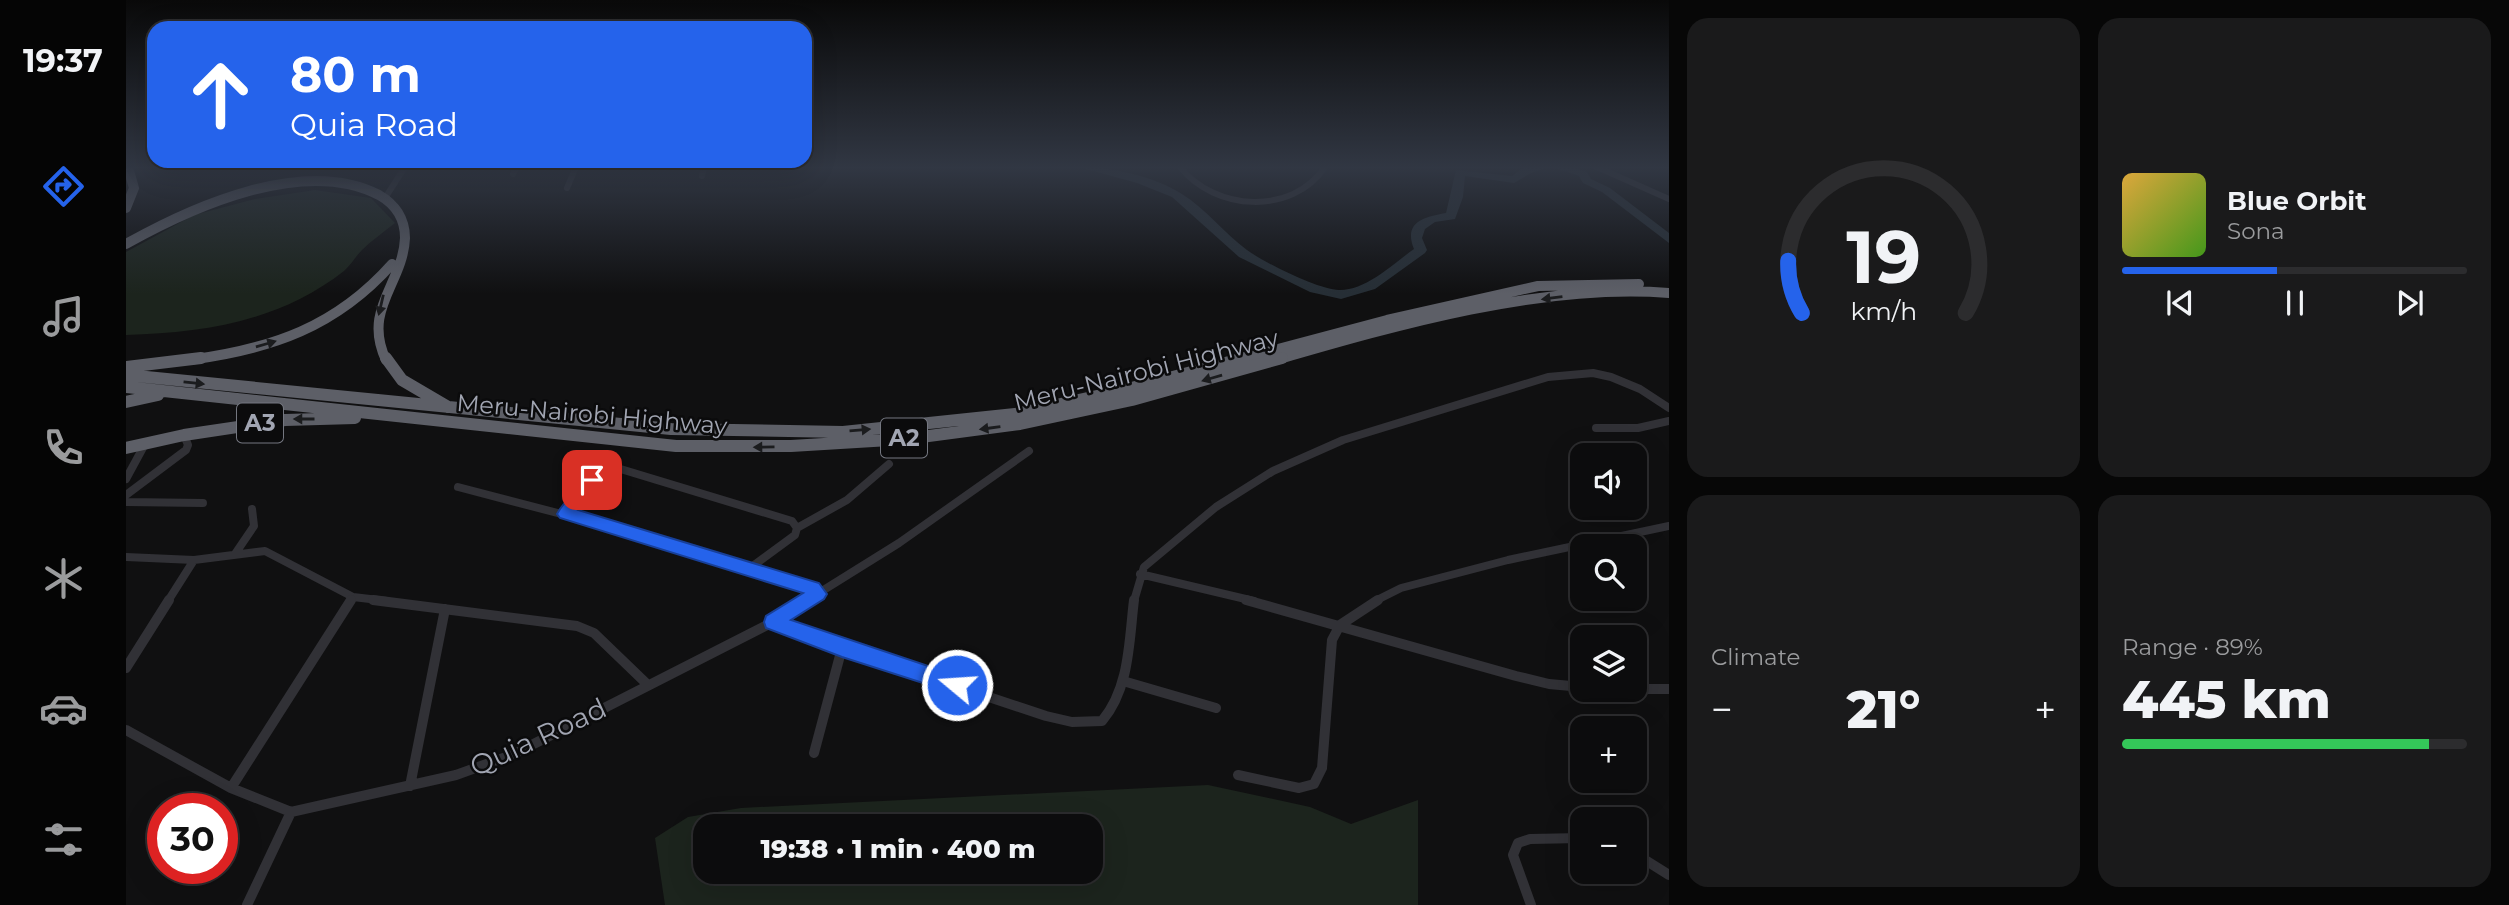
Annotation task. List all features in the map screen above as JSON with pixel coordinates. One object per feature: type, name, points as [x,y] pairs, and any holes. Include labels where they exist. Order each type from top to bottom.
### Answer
[{"type":"highway","points":[[126,244],[194,209]]},
{"type":"highway","points":[[395,209],[401,215],[404,242],[401,258],[385,289],[379,312],[378,333],[383,356],[402,380],[450,408]]},
{"type":"highway","points":[[126,367],[216,356],[278,341],[301,331],[352,303],[370,289],[386,272],[404,242]]},
{"type":"highway","name":"Meru-Nairobi Highway","points":[[126,375],[671,429],[843,432],[1015,414],[1124,390],[1387,320],[1538,286],[1582,283],[1669,285]]},
{"type":"highway","name":"Meru-Nairobi Highway","points":[[126,387],[676,446],[764,448],[849,444],[1059,418],[1474,308],[1589,293],[1669,293]]},
{"type":"highway","points":[[126,402],[172,392]]},
{"type":"highway","name":"A3","points":[[126,448],[184,435],[285,419],[397,417]]},
{"type":"street","points":[[773,622],[842,648],[1002,699],[1046,717],[1080,724],[1102,721],[1113,708],[1124,681],[1140,574],[1153,558],[1216,507],[1273,471],[1343,440],[1548,376],[1593,373],[1611,377],[1640,389],[1669,408]]},
{"type":"street","points":[[1596,428],[1638,428],[1669,421]]},
{"type":"street","points":[[126,495],[186,450],[188,445],[184,435]]},
{"type":"street","points":[[126,479],[145,444]]},
{"type":"street","name":"Quia Road","points":[[290,812],[456,775],[526,749],[773,622],[900,543],[1029,451]]},
{"type":"street","points":[[750,568],[795,534],[797,528],[847,500],[890,464]]},
{"type":"street","points":[[566,514],[597,473],[614,467],[792,521],[797,528]]},
{"type":"street","points":[[458,487],[566,514],[750,568],[813,588],[818,594]]},
{"type":"street","points":[[126,502],[203,503]]},
{"type":"street","points":[[235,554],[254,526],[252,509]]},
{"type":"street","points":[[1238,775],[1299,788],[1314,784],[1322,768],[1332,640],[1339,625],[1379,598],[1401,588],[1508,560],[1669,526]]},
{"type":"street","points":[[126,556],[194,560],[265,551],[353,597],[577,626],[594,633],[648,685]]},
{"type":"street","points":[[126,668],[194,560]]},
{"type":"street","points":[[1140,574],[1339,625],[1517,676],[1570,686]]},
{"type":"street","points":[[231,788],[270,731],[353,597]]},
{"type":"street","points":[[410,786],[445,609]]},
{"type":"street","points":[[814,753],[842,648]]},
{"type":"street","points":[[1124,681],[1216,708]]},
{"type":"street","points":[[1647,689],[1669,689]]},
{"type":"street","points":[[126,730],[231,788],[290,812],[247,905]]},
{"type":"street","points":[[1531,905],[1513,855],[1518,843],[1530,839],[1570,838]]},
{"type":"street","points":[[1647,861],[1669,875]]},
{"type":"shaded area","points":[[216,209],[382,209],[395,223],[366,246],[344,271],[294,302],[268,313],[213,327],[126,335],[126,252],[194,215]]},
{"type":"shaded area","points":[[1208,785],[1310,807],[1351,824],[1418,800],[1418,905],[665,905],[655,838],[693,816],[693,884],[1103,884],[1103,814],[706,814],[741,808]]},
{"type":"waterway","points":[[1195,209],[1243,254],[1310,288],[1341,295],[1370,286],[1421,250],[1416,238],[1419,227],[1432,219],[1451,216],[1453,209]]},
{"type":"waterway","points":[[1631,209],[1669,239]]},
{"type":"route","points":[[592,480],[566,514],[813,588],[818,594],[773,622],[842,648],[957,685]]}]
